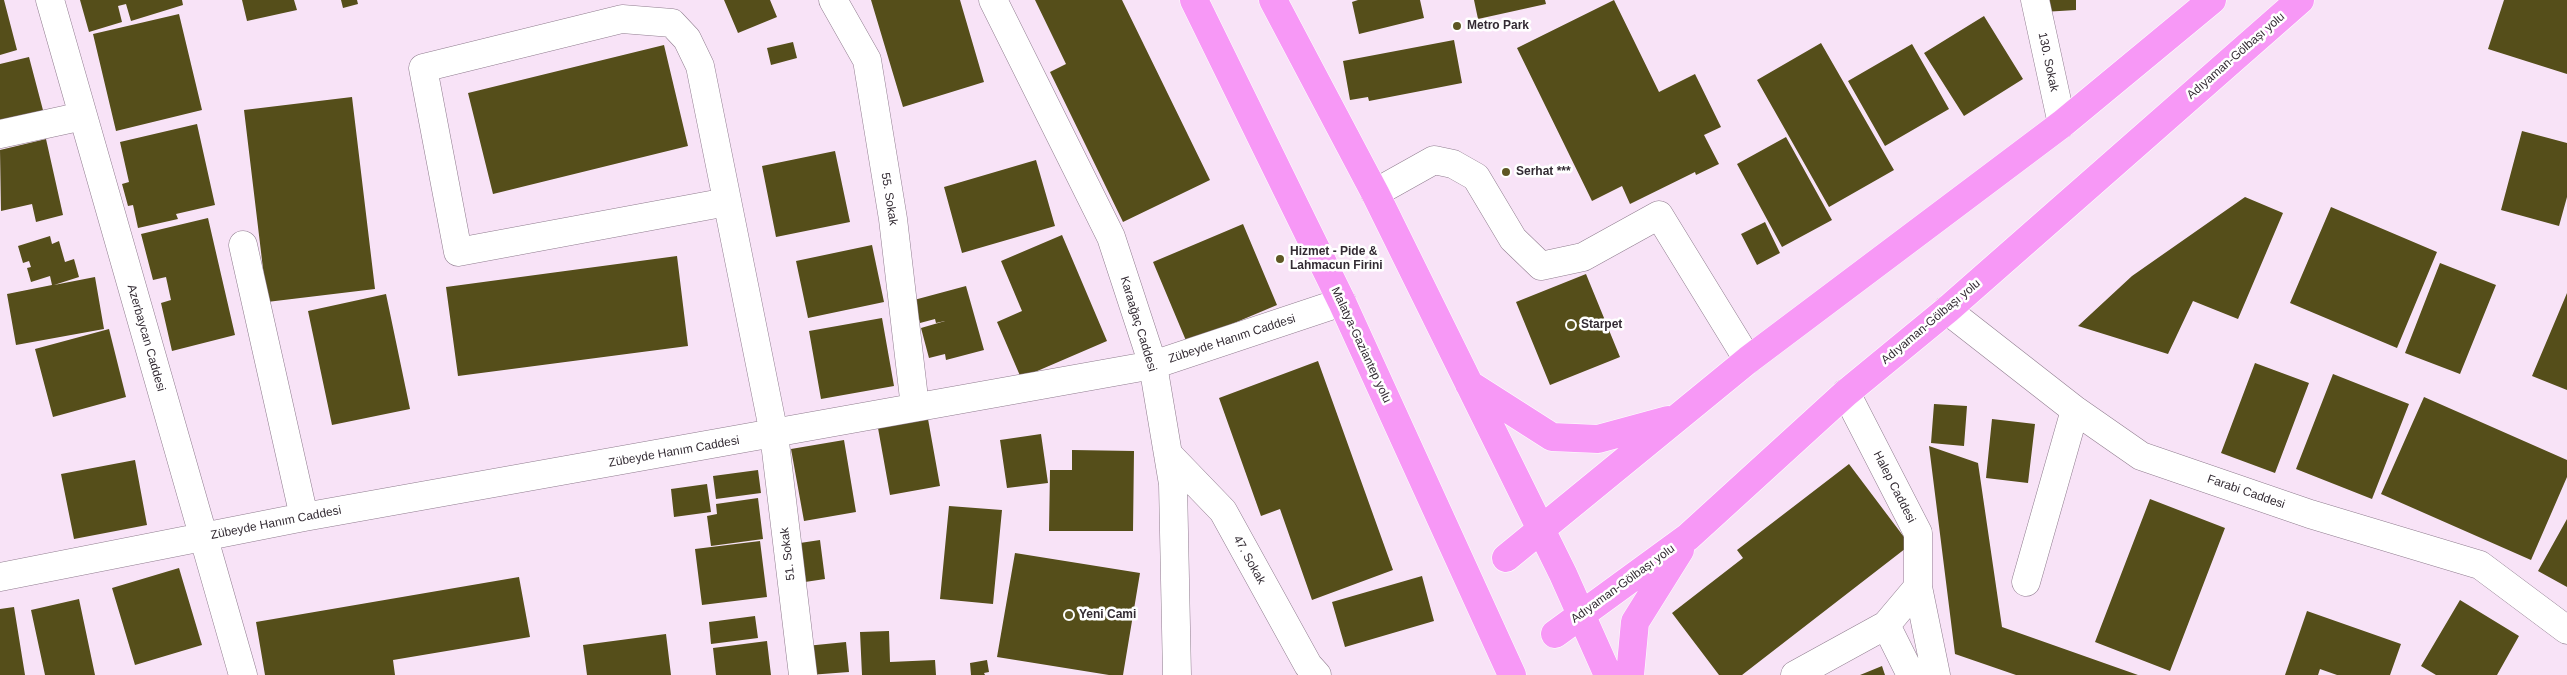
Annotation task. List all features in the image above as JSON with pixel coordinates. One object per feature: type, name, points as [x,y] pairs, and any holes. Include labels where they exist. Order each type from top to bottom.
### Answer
[{"type":"highway","name":"Malatya-Gaziantep yolu","points":[[1194,0],[1342,302],[1483,612]]},
{"type":"highway","points":[[1273,0],[1375,193],[1563,574],[1608,675]]},
{"type":"highway","points":[[1512,675],[1483,612],[1482,591],[1490,572],[1748,360],[2062,124],[2212,0]]},
{"type":"highway","name":"Adıyaman-Gölbaşı yolu","points":[[1555,634],[1688,537],[1846,393],[1946,310],[2300,0]]},
{"type":"highway","points":[[1468,384],[1552,437],[1598,439],[1677,418]]},
{"type":"highway","points":[[1630,675],[1635,622],[1688,537]]},
{"type":"highway","points":[[1483,612],[1494,631],[1513,643],[1536,643],[1555,634],[1568,616],[1571,594],[1563,574],[1548,559],[1528,554],[1506,558]]},
{"type":"street","name":"Azerbaycan Caddesi","points":[[50,0],[243,675]]},
{"type":"street","name":"55. Sokak","points":[[833,0],[867,60],[893,219],[915,407]]},
{"type":"street","name":"Karaağaç Caddesi","points":[[994,0],[1111,237],[1153,365],[1173,484],[1177,675]]},
{"type":"street","name":"130. Sokak","points":[[2035,0],[2062,124]]},
{"type":"street","name":"51. Sokak","points":[[727,202],[458,252],[423,68],[622,19],[672,23],[687,39],[700,66],[774,434],[802,675]]},
{"type":"street","points":[[0,134],[83,116]]},
{"type":"street","points":[[1375,193],[1434,160],[1453,164],[1476,177],[1513,238],[1541,266],[1583,257],[1659,215],[1748,360]]},
{"type":"street","points":[[243,245],[304,517]]},
{"type":"street","name":"Zübeyde Hanım Caddesi","points":[[0,577],[304,517],[1153,365],[1342,302]]},
{"type":"street","name":"Farabi Caddesi","points":[[1946,310],[2074,410],[2141,456],[2310,514],[2480,565],[2567,630]]},
{"type":"street","name":"Halep Caddesi","points":[[1846,393],[1918,533],[1918,587],[1936,675]]},
{"type":"street","points":[[2026,582],[2074,410]]},
{"type":"street","name":"47. Sokak","points":[[1168,454],[1223,511],[1308,665],[1317,675]]},
{"type":"street","points":[[1795,675],[1886,625],[1918,587]]},
{"type":"street","points":[[1886,625],[1911,675]]},
{"type":"building","points":[[0,0],[4,0],[17,50],[0,55]]},
{"type":"building","points":[[80,0],[182,0],[183,5],[131,21],[126,4],[118,6],[122,22],[89,32]]},
{"type":"building","points":[[242,0],[294,0],[297,10],[247,21]]},
{"type":"building","points":[[341,0],[357,0],[358,4],[343,8]]},
{"type":"building","points":[[724,0],[770,0],[777,17],[738,33]]},
{"type":"building","points":[[871,0],[960,0],[984,82],[903,107]]},
{"type":"building","points":[[1035,0],[1122,0],[1210,180],[1123,222],[1050,72],[1066,64]]},
{"type":"building","points":[[1358,0],[1420,0],[1424,18],[1359,34],[1352,2]]},
{"type":"building","points":[[1474,0],[1545,0],[1546,4],[1478,19]]},
{"type":"building","points":[[1614,0],[1659,92],[1695,74],[1721,127],[1704,135],[1719,164],[1696,175],[1695,172],[1630,204],[1622,186],[1592,201],[1517,48]]},
{"type":"building","points":[[2043,0],[2076,0],[2076,10],[2043,12]]},
{"type":"building","points":[[2504,0],[2567,0],[2567,74],[2488,49]]},
{"type":"building","points":[[179,14],[202,110],[116,131],[93,34]]},
{"type":"building","points":[[1984,16],[2023,79],[1964,116],[1924,53]]},
{"type":"building","points":[[1454,40],[1462,83],[1369,101],[1368,97],[1350,100],[1343,61]]},
{"type":"building","points":[[793,42],[797,58],[771,65],[767,48]]},
{"type":"building","points":[[1821,43],[1894,170],[1829,207],[1757,80]]},
{"type":"building","points":[[1912,44],[1949,109],[1885,146],[1848,81]]},
{"type":"building","points":[[664,45],[688,146],[493,194],[468,93]]},
{"type":"building","points":[[29,57],[44,114],[0,126],[0,64]]},
{"type":"building","points":[[352,97],[375,289],[267,302],[244,110]]},
{"type":"building","points":[[197,124],[215,205],[176,214],[178,219],[138,228],[133,205],[128,206],[122,184],[129,182],[120,142]]},
{"type":"building","points":[[2522,131],[2567,143],[2567,197],[2559,226],[2501,210]]},
{"type":"building","points":[[1786,137],[1832,220],[1782,247],[1737,164]]},
{"type":"building","points":[[46,139],[63,215],[36,222],[32,204],[1,211],[0,150]]},
{"type":"building","points":[[835,151],[850,222],[776,237],[762,166]]},
{"type":"building","points":[[1036,160],[1055,226],[962,253],[944,187]]},
{"type":"building","points":[[2245,197],[2283,213],[2238,319],[2193,301],[2168,354],[2078,326],[2132,276]]},
{"type":"building","points":[[2331,207],[2437,252],[2397,348],[2290,303]]},
{"type":"building","points":[[208,218],[235,335],[172,351],[161,303],[171,300],[166,277],[153,280],[141,234]]},
{"type":"building","points":[[1765,222],[1780,253],[1757,265],[1741,234]]},
{"type":"building","points":[[1243,224],[1277,305],[1187,343],[1153,262]]},
{"type":"building","points":[[1062,235],[1107,341],[1021,378],[997,322],[1022,311],[1001,261]]},
{"type":"building","points":[[50,236],[52,244],[59,241],[65,262],[74,259],[79,277],[54,285],[95,277],[104,329],[16,345],[7,294],[52,285],[50,276],[31,282],[27,268],[31,267],[29,261],[23,263],[18,246]]},
{"type":"building","points":[[872,245],[884,302],[808,318],[796,261]]},
{"type":"building","points":[[677,256],[688,346],[458,376],[446,287]]},
{"type":"building","points":[[2440,263],[2496,285],[2460,374],[2405,353]]},
{"type":"building","points":[[1586,274],[1620,357],[1550,385],[1516,302]]},
{"type":"building","points":[[966,286],[984,350],[946,360],[945,354],[929,358],[921,328],[945,321],[936,323],[935,319],[920,323],[914,300]]},
{"type":"building","points":[[2567,293],[2567,390],[2532,376]]},
{"type":"building","points":[[386,294],[410,409],[332,425],[308,311]]},
{"type":"building","points":[[882,318],[894,386],[821,399],[809,331]]},
{"type":"building","points":[[109,329],[126,397],[53,417],[35,349]]},
{"type":"building","points":[[1318,361],[1393,570],[1312,600],[1280,509],[1261,516],[1219,398]]},
{"type":"building","points":[[2255,363],[2309,383],[2275,473],[2221,453]]},
{"type":"building","points":[[2333,374],[2409,404],[2372,499],[2296,469]]},
{"type":"building","points":[[2424,397],[2567,460],[2567,477],[2531,560],[2381,494]]},
{"type":"building","points":[[1934,404],[1967,406],[1964,446],[1931,443]]},
{"type":"building","points":[[928,419],[940,486],[890,495],[878,428]]},
{"type":"building","points":[[1992,419],[2035,424],[2028,483],[1986,478]]},
{"type":"building","points":[[1041,434],[1048,483],[1007,488],[1000,440]]},
{"type":"building","points":[[844,440],[856,512],[804,521],[791,449]]},
{"type":"building","points":[[1929,446],[1978,463],[2002,627],[2138,675],[2016,675],[1955,654]]},
{"type":"building","points":[[1072,450],[1134,451],[1133,531],[1049,531],[1050,470],[1072,470]]},
{"type":"building","points":[[135,460],[147,525],[74,539],[61,474]]},
{"type":"building","points":[[1849,464],[1910,545],[1742,675],[1719,675],[1672,613],[1743,558],[1737,550]]},
{"type":"building","points":[[758,470],[761,493],[716,499],[713,476]]},
{"type":"building","points":[[707,484],[711,512],[674,517],[671,489]]},
{"type":"building","points":[[758,498],[763,539],[711,546],[707,516],[717,514],[716,504]]},
{"type":"building","points":[[2150,499],[2225,528],[2170,671],[2095,642]]},
{"type":"building","points":[[949,506],[1002,510],[993,604],[940,599]]},
{"type":"building","points":[[2567,519],[2567,587],[2538,571]]},
{"type":"building","points":[[820,540],[825,579],[805,582],[800,543]]},
{"type":"building","points":[[760,541],[767,597],[702,605],[695,549]]},
{"type":"building","name":"Yeni Cami","points":[[1015,553],[1140,573],[1123,675],[1109,675],[997,657]]},
{"type":"building","points":[[179,568],[202,645],[135,665],[112,588]]},
{"type":"building","points":[[1422,576],[1434,621],[1345,647],[1332,602]]},
{"type":"building","points":[[519,577],[530,637],[393,660],[395,675],[265,675],[256,622]]},
{"type":"building","points":[[79,599],[95,675],[45,675],[31,610]]},
{"type":"building","points":[[2460,600],[2519,636],[2497,675],[2436,675],[2421,666]]},
{"type":"building","points":[[14,607],[25,675],[0,675],[0,609]]},
{"type":"building","points":[[2307,611],[2401,644],[2390,675],[2337,675],[2320,669],[2318,675],[2285,675]]},
{"type":"building","points":[[755,616],[758,638],[711,644],[709,622]]},
{"type":"building","points":[[889,631],[890,662],[935,660],[936,675],[862,675],[860,632]]},
{"type":"building","points":[[666,634],[671,675],[587,675],[583,645]]},
{"type":"building","points":[[767,641],[771,675],[716,675],[713,648]]},
{"type":"building","points":[[846,642],[849,672],[809,675],[806,646]]},
{"type":"building","points":[[987,660],[989,672],[984,673],[985,675],[971,675],[970,663]]},
{"type":"building","points":[[1882,666],[1885,675],[1860,675]]},
{"type":"place","name":"Metro Park","points":[[1457,26]]},
{"type":"place","name":"Serhat ***","points":[[1506,172]]},
{"type":"place","name":"Hizmet - Pide & Lahmacun Firini","points":[[1280,259]]},
{"type":"place","name":"Starpet","points":[[1571,325]]},
{"type":"place","name":"Yeni Cami","points":[[1069,615]]}]
